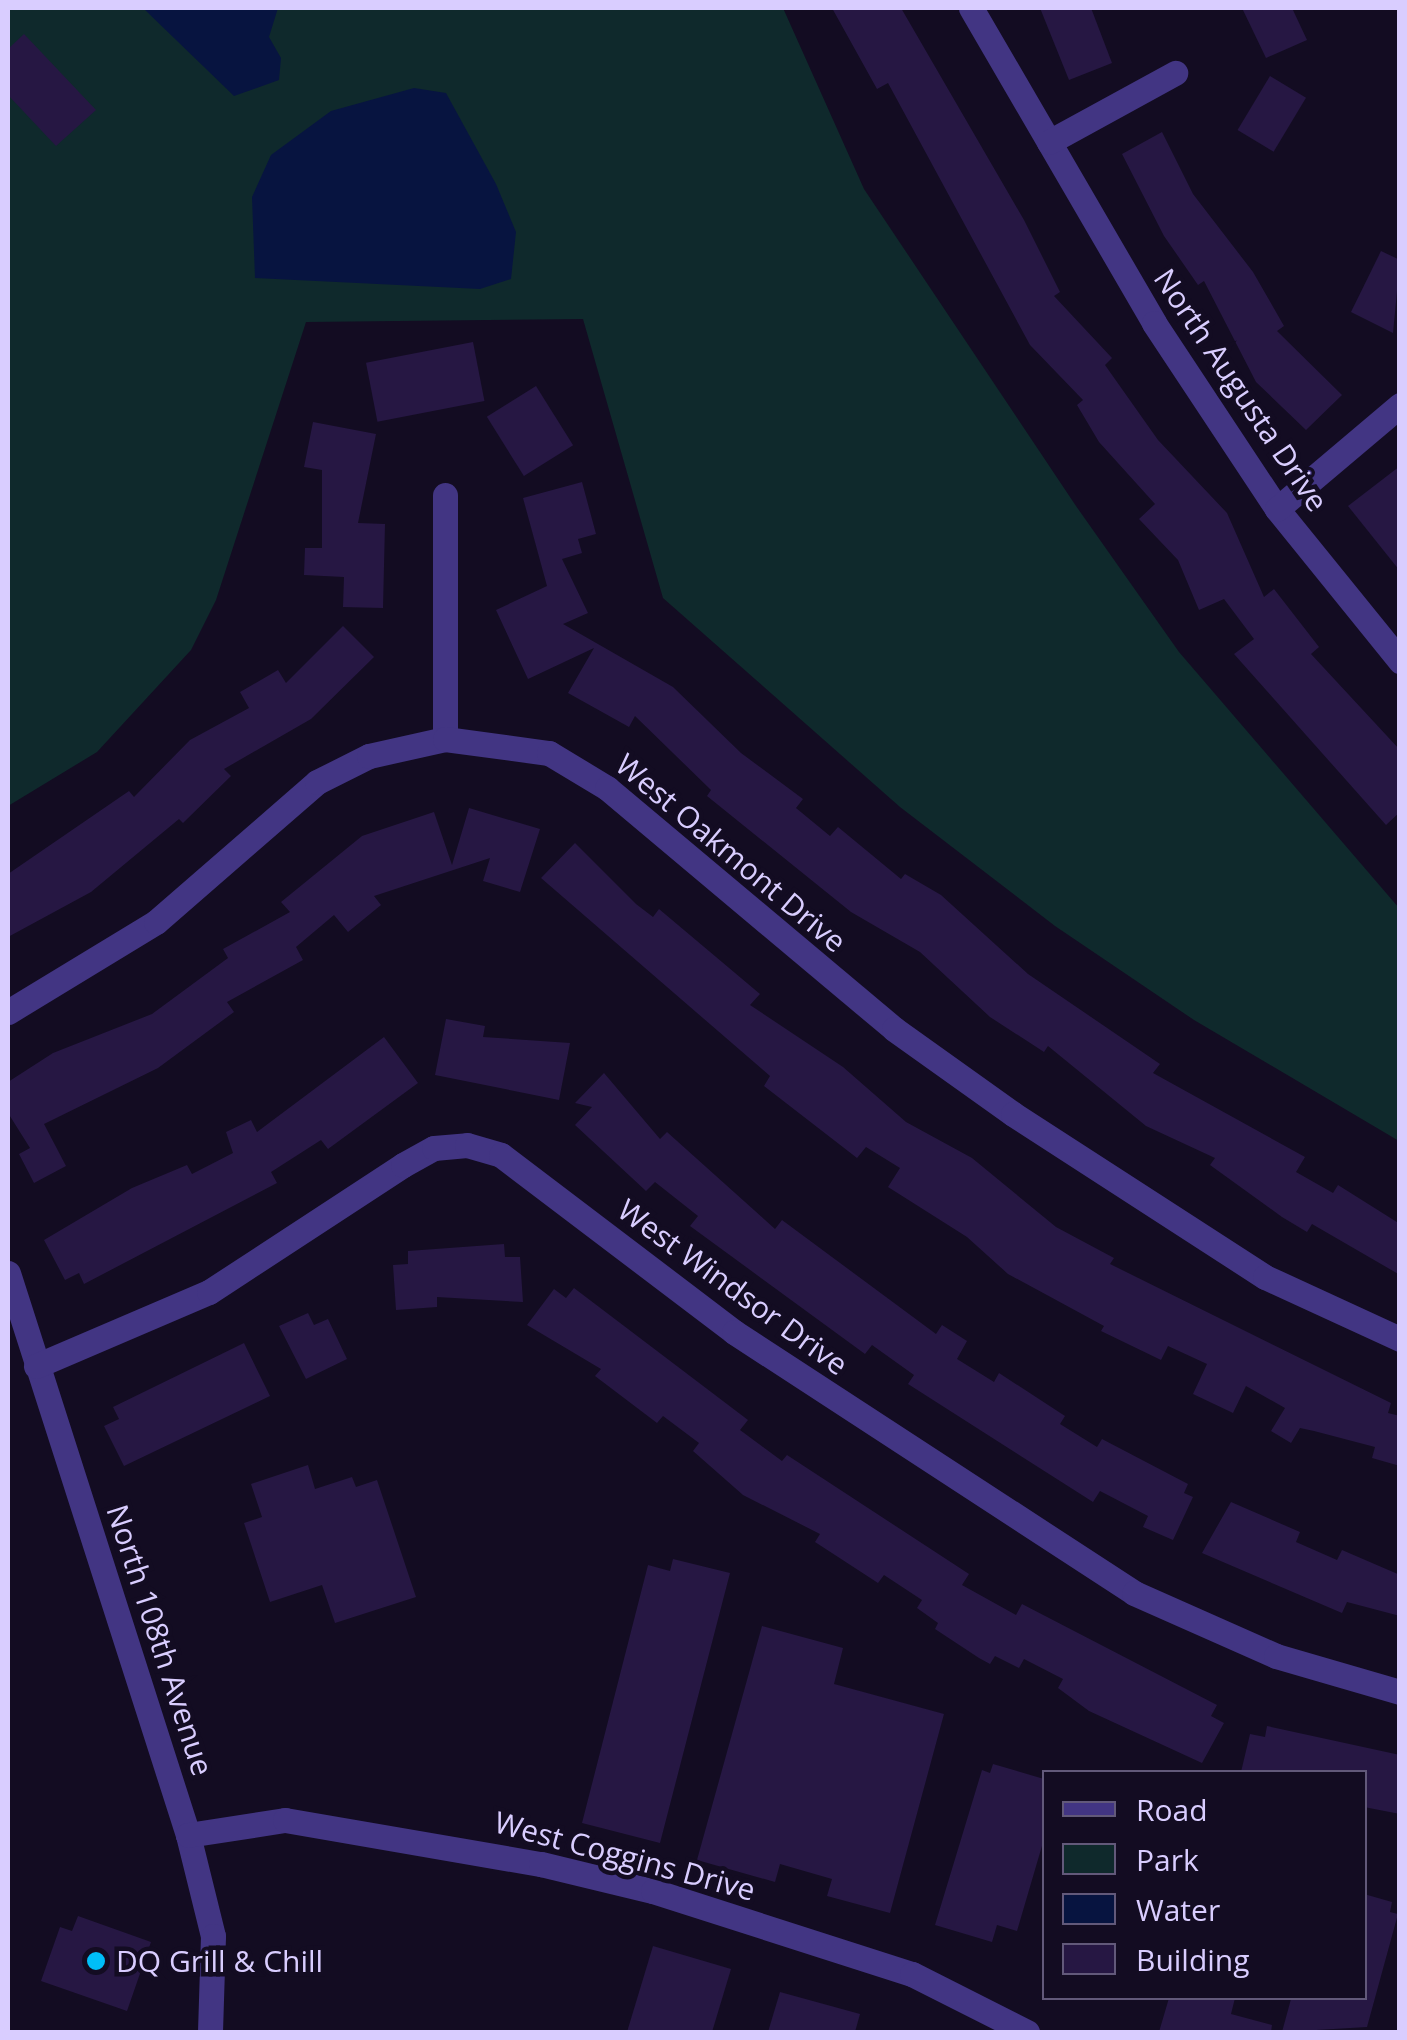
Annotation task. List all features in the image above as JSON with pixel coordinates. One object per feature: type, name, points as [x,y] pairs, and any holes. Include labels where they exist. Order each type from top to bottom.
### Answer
[{"type":"street","name":"North Augusta Drive","points":[[971,8],[1154,323],[1278,508],[1400,661]]},
{"type":"street","points":[[1048,142],[1176,73]]},
{"type":"street","points":[[1278,508],[1400,405]]},
{"type":"street","points":[[444,495],[445,739]]},
{"type":"street","name":"West Oakmont Drive","points":[[8,1012],[156,922],[317,782],[369,756],[445,739],[549,753],[607,788],[894,1029],[1013,1114],[1265,1277],[1400,1339]]},
{"type":"street","name":"West Windsor Drive","points":[[36,1366],[209,1292],[402,1164],[434,1148],[467,1145],[517,1166],[734,1332],[1134,1593],[1276,1656],[1400,1692]]},
{"type":"street","name":"North 108th Avenue","points":[[8,1273],[188,1835],[213,1936],[210,2032]]},
{"type":"street","name":"West Coggins Drive","points":[[188,1835],[284,1820],[558,1868],[912,1974],[1026,2032]]},
{"type":"green space","points":[[8,8],[783,8],[864,189],[1076,506],[1179,652],[1399,908],[1399,1141],[1194,1020],[1055,926],[900,807],[663,598],[583,319],[306,322],[216,600],[191,650],[97,752],[8,806]]},
{"type":"water","points":[[143,8],[278,8],[269,37],[281,58],[279,80],[234,96]]},
{"type":"water","points":[[414,88],[446,93],[496,184],[516,232],[511,279],[480,289],[255,278],[252,197],[271,155],[331,111]]},
{"type":"building","points":[[832,8],[901,8],[1024,220],[1060,292],[1054,296],[1112,358],[1105,365],[1158,440],[1227,513],[1264,597],[1274,589],[1319,647],[1311,654],[1400,750],[1400,812],[1386,825],[1234,654],[1254,639],[1224,599],[1199,610],[1178,560],[1139,519],[1155,504],[1099,442],[1077,405],[1083,400],[1030,345],[888,83],[877,89]]},
{"type":"building","points":[[1040,8],[1091,8],[1112,63],[1069,80]]},
{"type":"building","points":[[1242,8],[1292,8],[1307,40],[1266,58]]},
{"type":"building","points":[[24,34],[96,110],[56,146],[8,95],[8,49]]},
{"type":"building","points":[[1270,76],[1306,98],[1274,152],[1238,130]]},
{"type":"building","points":[[1162,132],[1193,194],[1253,272],[1284,326],[1277,331],[1342,395],[1306,430],[1256,382],[1204,281],[1198,285],[1164,236],[1122,154]]},
{"type":"building","points":[[1381,251],[1400,260],[1393,333],[1351,312]]},
{"type":"building","points":[[473,342],[484,401],[377,422],[366,363]]},
{"type":"building","points":[[536,386],[573,445],[524,476],[487,417]]},
{"type":"building","points":[[313,422],[376,434],[358,523],[385,524],[383,608],[343,607],[344,577],[304,575],[305,548],[322,548],[322,470],[304,467]]},
{"type":"building","points":[[1400,466],[1400,571],[1348,506]]},
{"type":"building","points":[[582,482],[596,534],[578,539],[582,553],[562,559],[588,613],[563,624],[673,687],[741,753],[803,799],[796,808],[830,836],[838,827],[901,879],[905,874],[941,895],[1028,974],[1160,1064],[1153,1073],[1305,1157],[1296,1172],[1333,1193],[1338,1185],[1400,1224],[1400,1275],[1312,1224],[1307,1232],[1282,1217],[1210,1165],[1215,1158],[1146,1126],[1048,1046],[1044,1052],[990,1017],[920,952],[851,912],[707,796],[711,790],[635,716],[629,727],[568,693],[594,648],[528,679],[496,610],[547,586],[523,498]]},
{"type":"building","points":[[343,626],[374,657],[311,719],[224,769],[231,776],[183,823],[179,819],[91,892],[8,937],[8,874],[129,791],[134,797],[190,740],[249,708],[240,692],[278,670],[286,683]]},
{"type":"building","points":[[469,808],[540,829],[520,892],[483,881],[490,858],[374,896],[381,905],[348,932],[334,915],[296,947],[303,960],[227,1002],[234,1012],[158,1068],[44,1124],[66,1166],[34,1183],[19,1154],[30,1148],[8,1113],[8,1082],[53,1053],[152,1014],[228,958],[223,949],[290,912],[281,902],[362,836],[434,812],[452,865]]},
{"type":"building","points":[[575,843],[636,904],[653,917],[659,909],[760,994],[750,1005],[843,1067],[906,1122],[972,1158],[1056,1227],[1114,1258],[1110,1264],[1391,1403],[1388,1413],[1400,1416],[1400,1466],[1372,1458],[1375,1447],[1300,1428],[1291,1443],[1271,1431],[1285,1408],[1246,1386],[1233,1413],[1193,1394],[1207,1364],[1168,1346],[1161,1360],[1101,1331],[1104,1326],[1008,1274],[967,1237],[888,1187],[900,1168],[866,1147],[857,1158],[764,1086],[770,1076],[541,878]]},
{"type":"building","points":[[446,1019],[485,1026],[483,1037],[570,1043],[559,1100],[435,1075]]},
{"type":"building","points":[[384,1037],[418,1083],[328,1149],[321,1140],[271,1172],[277,1183],[84,1284],[79,1273],[65,1280],[44,1240],[132,1188],[187,1165],[192,1174],[233,1153],[226,1132],[251,1120],[257,1132]]},
{"type":"building","points":[[604,1073],[660,1139],[667,1132],[775,1229],[782,1220],[936,1334],[942,1325],[967,1341],[957,1359],[994,1382],[999,1373],[1065,1416],[1060,1424],[1097,1447],[1102,1439],[1188,1484],[1184,1493],[1193,1497],[1173,1540],[1143,1527],[1148,1516],[1100,1491],[1093,1502],[908,1384],[914,1375],[872,1345],[865,1354],[690,1226],[698,1216],[655,1182],[646,1191],[575,1125],[592,1107],[575,1103]]},
{"type":"building","points":[[504,1244],[505,1257],[520,1257],[523,1302],[437,1297],[437,1307],[396,1310],[393,1265],[408,1264],[408,1251]]},
{"type":"building","points":[[574,1288],[748,1420],[740,1430],[782,1461],[787,1455],[969,1574],[962,1585],[1016,1615],[1022,1604],[1217,1705],[1211,1716],[1224,1723],[1202,1763],[1089,1711],[1058,1688],[1063,1679],[1024,1659],[1019,1668],[995,1656],[990,1664],[979,1658],[935,1629],[938,1623],[917,1608],[922,1600],[884,1575],[878,1583],[815,1542],[820,1534],[743,1495],[693,1451],[699,1443],[663,1416],[657,1423],[595,1376],[601,1369],[527,1325],[554,1289],[566,1298]]},
{"type":"building","points":[[308,1313],[314,1325],[328,1319],[347,1359],[306,1379],[279,1326]]},
{"type":"building","points":[[244,1343],[270,1396],[124,1466],[104,1426],[119,1419],[113,1407]]},
{"type":"building","points":[[308,1465],[315,1489],[352,1477],[356,1487],[377,1480],[416,1597],[335,1623],[322,1585],[270,1602],[244,1523],[262,1517],[251,1484]]},
{"type":"building","points":[[1231,1502],[1300,1532],[1296,1542],[1337,1560],[1342,1550],[1400,1575],[1400,1616],[1347,1602],[1342,1613],[1202,1553]]},
{"type":"building","points":[[673,1559],[730,1573],[660,1843],[582,1823],[648,1565],[670,1571]]},
{"type":"building","points":[[762,1626],[843,1648],[834,1684],[944,1714],[890,1913],[827,1896],[832,1879],[780,1864],[775,1882],[697,1860]]},
{"type":"building","points":[[1267,1726],[1400,1755],[1400,1814],[1367,1808],[1367,1770],[1241,1770],[1250,1734],[1265,1737]]},
{"type":"building","points":[[993,1764],[1042,1778],[1042,1846],[1017,1931],[997,1925],[992,1942],[935,1925],[982,1770],[990,1773]]},
{"type":"building","points":[[1367,1895],[1392,1902],[1390,1912],[1398,1914],[1367,2027],[1282,2032],[1291,2000],[1367,2000]]},
{"type":"building","name":"DQ Grill & Chill","points":[[78,1916],[151,1942],[127,2011],[41,1981],[60,1927],[72,1931]]},
{"type":"building","points":[[653,1946],[731,1969],[712,2032],[627,2032]]},
{"type":"building","points":[[780,1992],[860,2014],[855,2032],[768,2032]]},
{"type":"building","points":[[1168,2000],[1234,2000],[1231,2014],[1272,2025],[1271,2032],[1159,2032]]},
{"type":"place","name":"DQ Grill & Chill","points":[[96,1961]]}]
